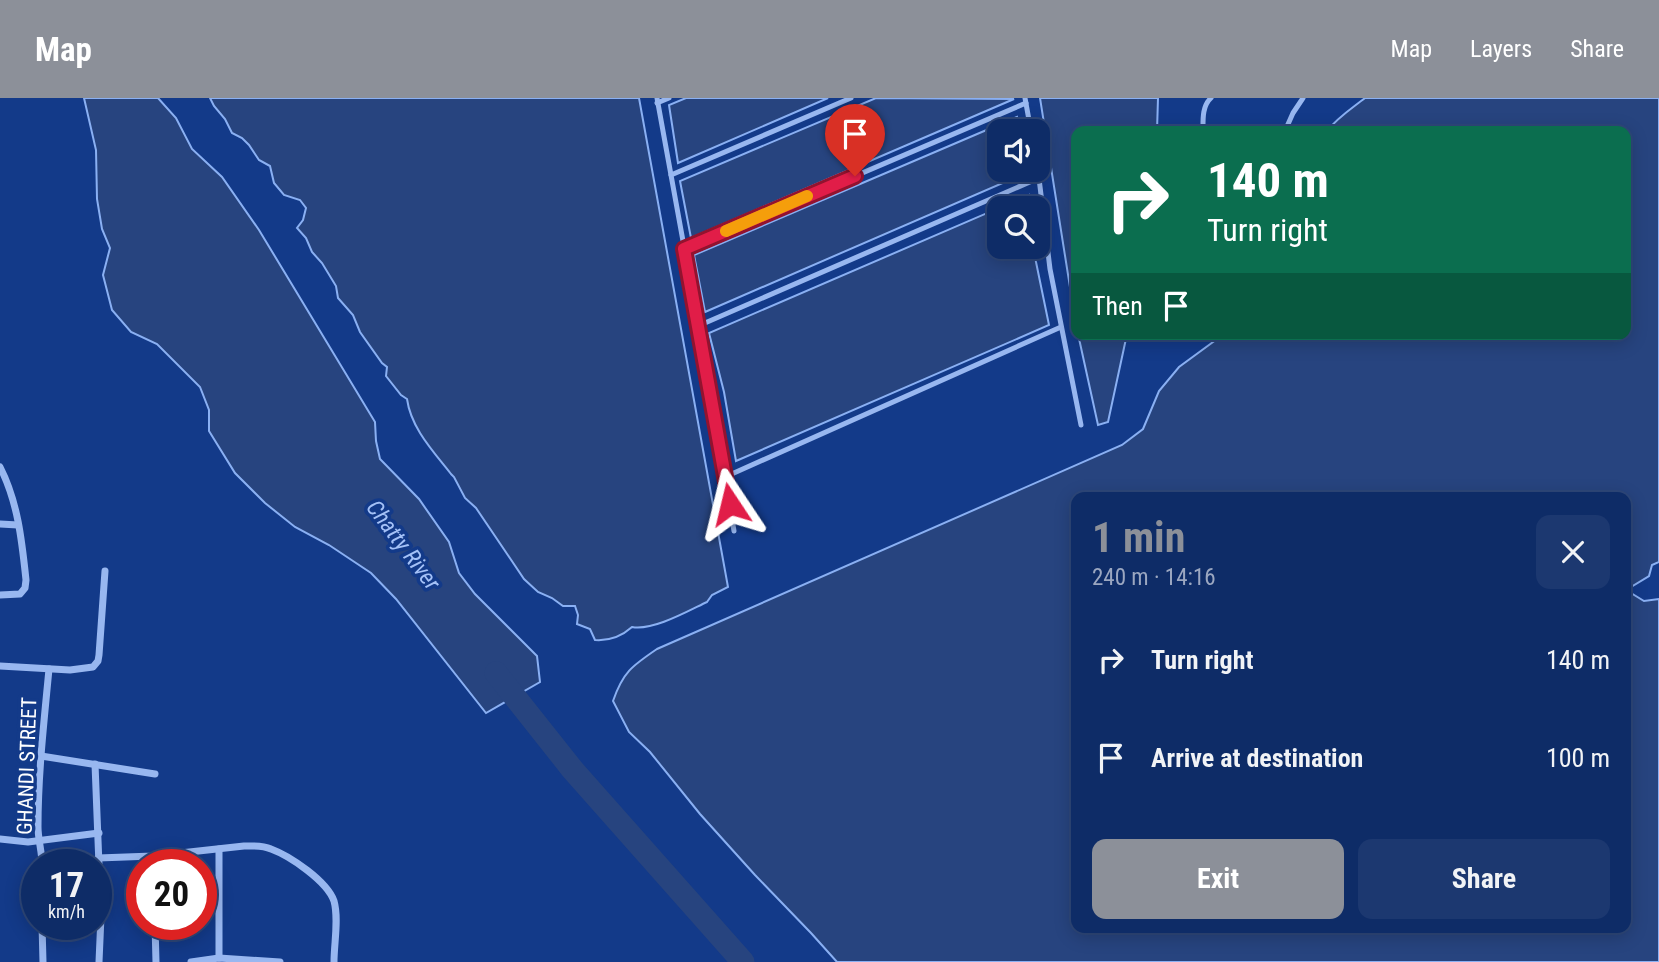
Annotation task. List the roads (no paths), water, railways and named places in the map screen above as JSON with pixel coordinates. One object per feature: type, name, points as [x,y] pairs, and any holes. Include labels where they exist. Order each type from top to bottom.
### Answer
[{"type":"street","points":[[0,467],[16,508],[26,574],[25,589],[20,594],[0,595]]},
{"type":"street","points":[[0,524],[18,525]]},
{"type":"street","points":[[0,667],[70,670],[93,667],[98,661],[105,571]]},
{"type":"street","name":"GHANDI STREET","points":[[41,849],[38,829],[41,756],[49,669]]},
{"type":"street","points":[[41,756],[155,774]]},
{"type":"street","points":[[95,764],[98,849]]},
{"type":"street","points":[[0,839],[28,842],[99,833]]},
{"type":"street","points":[[219,958],[219,849],[255,846],[272,849],[291,859],[330,892],[335,910],[334,962]]},
{"type":"street","points":[[42,940],[43,962]]},
{"type":"street","points":[[99,962],[100,940]]},
{"type":"street","points":[[155,940],[156,962]]},
{"type":"street","points":[[191,962],[219,958],[281,962]]},
{"type":"lane","points":[[669,98],[657,100],[734,531]]},
{"type":"lane","points":[[671,175],[851,98]]},
{"type":"lane","points":[[1203,126],[1203,114],[1207,101],[1211,98]]},
{"type":"lane","points":[[1287,126],[1303,98]]},
{"type":"lane","points":[[684,249],[1026,100],[1029,119]]},
{"type":"lane","points":[[698,326],[1030,182]]},
{"type":"lane","points":[[1039,182],[1050,269],[1081,425]]},
{"type":"lane","points":[[725,477],[1061,327]]},
{"type":"water","points":[[84,98],[158,98],[176,118],[192,149],[222,177],[259,230],[375,422],[380,459],[419,499],[449,542],[459,573],[475,594],[537,656],[540,682],[486,713],[396,599],[371,573],[329,545],[295,527],[265,503],[235,473],[209,431],[209,410],[200,387],[157,344],[131,332],[112,310],[103,275],[110,248],[102,229],[97,199],[96,150]]},
{"type":"water","points":[[210,98],[639,98],[728,587],[712,595],[707,602],[670,619],[650,626],[632,627],[610,639],[595,640],[590,629],[577,624],[575,606],[563,606],[538,592],[524,579],[476,508],[465,498],[454,477],[424,439],[413,420],[407,399],[386,376],[387,367],[360,332],[353,315],[338,298],[336,286],[297,228],[303,220],[306,208],[300,200],[284,195],[274,183],[270,166],[259,160],[242,138],[232,133]]},
{"type":"water","points":[[686,98],[828,98],[678,163],[669,105]]},
{"type":"water","points":[[876,98],[1014,99],[691,238],[680,181]]},
{"type":"water","points":[[1040,98],[1158,98],[1157,126],[1071,126],[1071,293],[1050,161],[1050,119],[1043,119]]},
{"type":"water","points":[[1365,98],[1659,98],[1659,562],[1652,565],[1649,576],[1631,587],[1631,492],[1071,492],[1071,933],[1631,933],[1631,593],[1644,601],[1659,599],[1659,962],[837,962],[755,875],[700,814],[650,752],[629,732],[613,701],[629,670],[641,660],[657,649],[1122,445],[1143,429],[1159,391],[1179,367],[1216,340],[1631,340],[1631,126],[1332,126]]},
{"type":"water","points":[[987,130],[987,182],[1005,182],[705,312],[694,255]]},
{"type":"water","points":[[987,213],[987,259],[1036,259],[1049,325],[736,461],[724,392],[709,333]]},
{"type":"water","points":[[1079,340],[1126,340],[1108,422],[1098,425]]},
{"type":"waterway","name":"Chatty River","points":[[496,673],[572,769],[743,962]]}]
